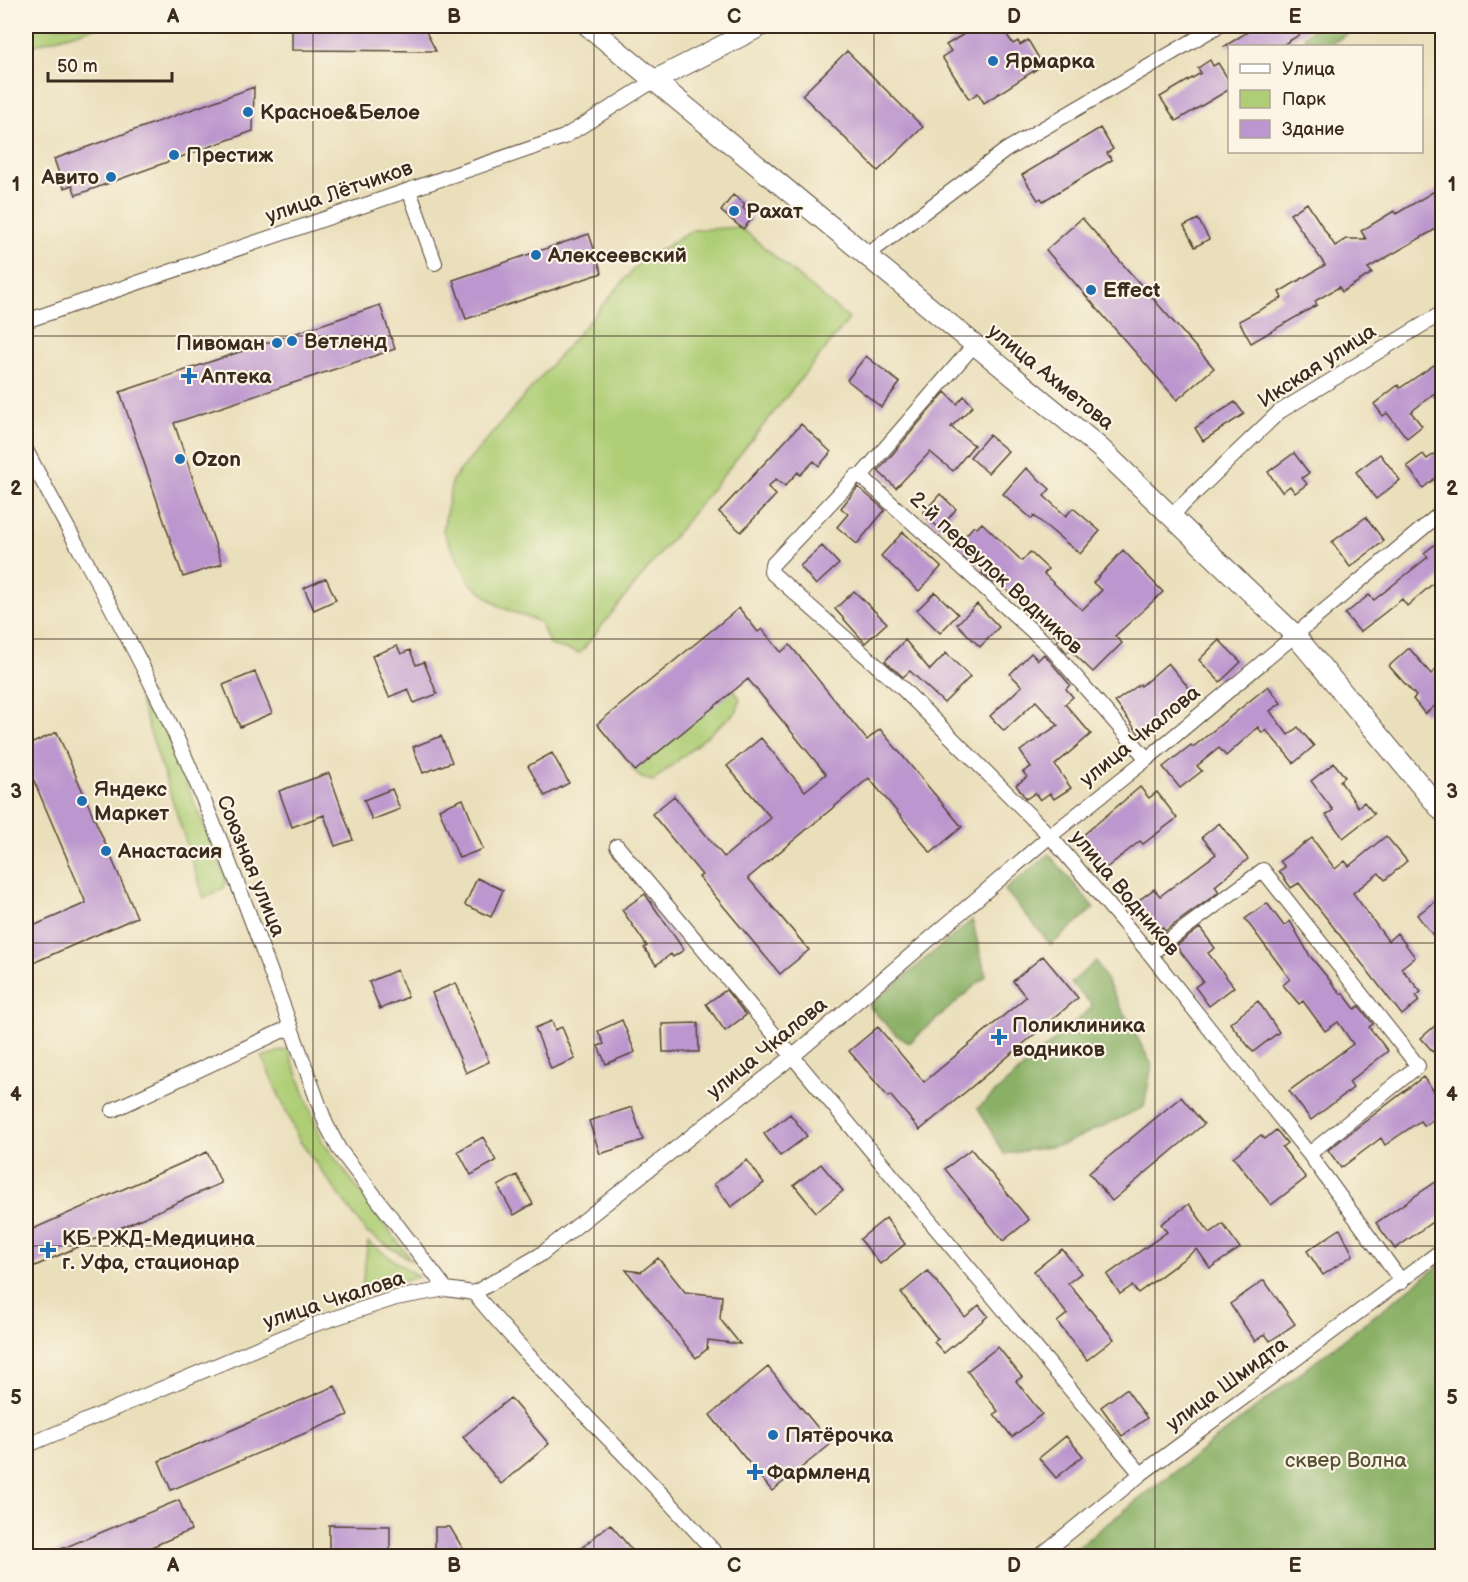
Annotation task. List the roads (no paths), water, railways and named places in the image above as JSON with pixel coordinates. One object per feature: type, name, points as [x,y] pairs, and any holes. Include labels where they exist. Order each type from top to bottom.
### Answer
[{"type":"main road","name":"улица Ахметова","points":[[588,26],[1099,447],[1294,634],[1443,811]]},
{"type":"main road","points":[[655,80],[761,26]]},
{"type":"street","points":[[867,255],[1006,150],[1218,26]]},
{"type":"street","name":"улица Лётчиков","points":[[26,321],[564,137],[655,80]]},
{"type":"street","points":[[409,190],[435,263]]},
{"type":"street","name":"Икская улица","points":[[1171,516],[1279,412],[1443,313]]},
{"type":"street","points":[[861,476],[974,345]]},
{"type":"street","name":"Союзная улица","points":[[26,450],[129,639],[162,707],[241,891],[326,1124],[339,1149],[446,1289]]},
{"type":"street","name":"улица Водников","points":[[861,476],[856,476],[772,565],[771,572],[901,687],[1050,836],[1150,954],[1309,1154],[1402,1282]]},
{"type":"street","name":"2-й переулок Водников","points":[[861,476],[1050,647],[1147,759]]},
{"type":"street","name":"улица Чкалова","points":[[26,1446],[307,1327],[396,1298],[446,1289],[474,1293],[540,1255],[792,1057],[1050,836],[1147,759],[1443,512]]},
{"type":"street","points":[[617,846],[1141,1474]]},
{"type":"street","points":[[1150,954],[1263,870],[1404,1047],[1418,1066],[1309,1154]]},
{"type":"street","points":[[113,1110],[291,1027]]},
{"type":"street","name":"улица Шмидта","points":[[1041,1557],[1141,1474],[1443,1250]]},
{"type":"street","points":[[474,1293],[521,1349],[632,1462],[718,1557]]},
{"type":"place","name":"Ярмарка","points":[[993,61]]},
{"type":"place","name":"Красное&Белое","points":[[248,112]]},
{"type":"place","name":"Престиж","points":[[174,155]]},
{"type":"place","name":"Авито","points":[[111,177]]},
{"type":"place","name":"Рахат","points":[[734,211]]},
{"type":"place","name":"Алексеевский","points":[[536,255]]},
{"type":"place","name":"Effect","points":[[1091,290]]},
{"type":"place","name":"Ветленд","points":[[292,341]]},
{"type":"place","name":"Пивоман","points":[[277,343]]},
{"type":"place","name":"Аптека","points":[[189,376]]},
{"type":"place","name":"Ozon","points":[[180,459]]},
{"type":"place","name":"Яндекс Маркет","points":[[82,801]]},
{"type":"place","name":"Анастасия","points":[[106,851]]},
{"type":"place","name":"Поликлиника водников","points":[[999,1037]]},
{"type":"place","name":"КБ РЖД-Медицина г. Уфа, стационар","points":[[48,1250]]},
{"type":"place","name":"Пятёрочка","points":[[773,1435]]},
{"type":"place","name":"Фармленд","points":[[755,1472]]},
{"type":"park label","name":"сквер Волна","points":[[1346,1460]]}]
